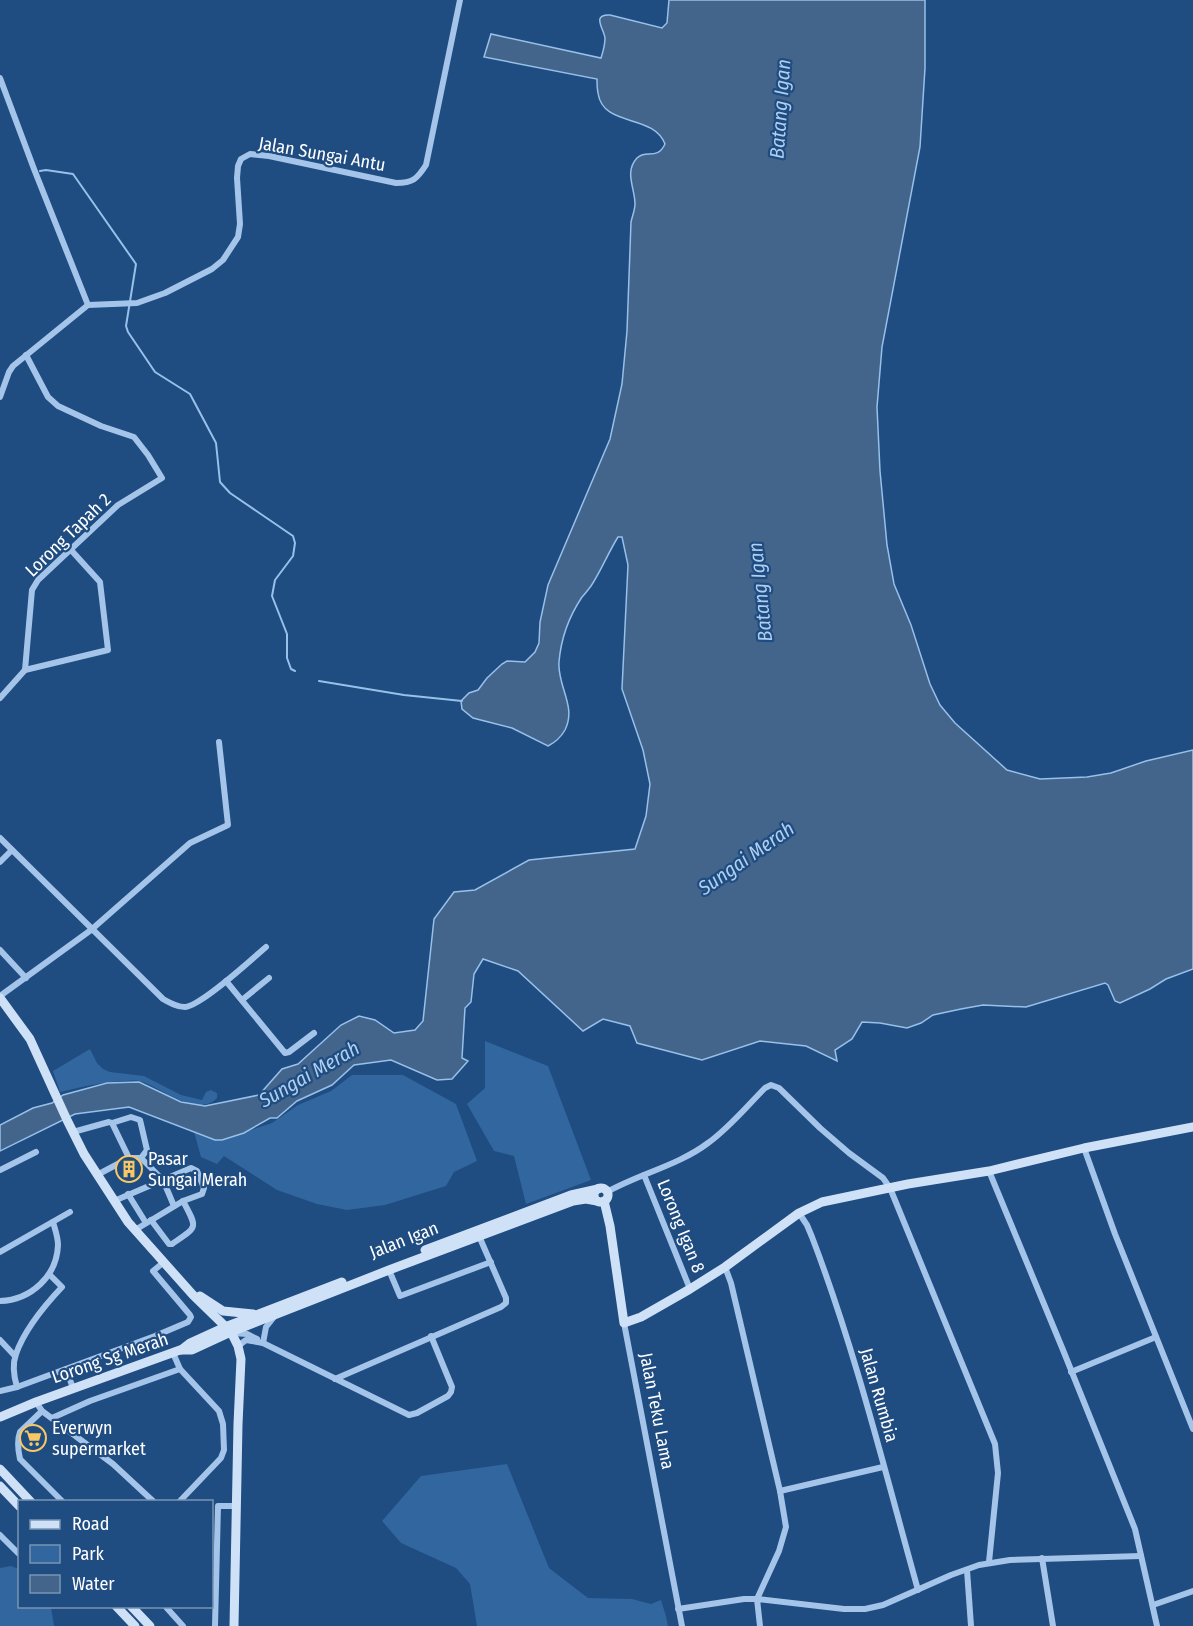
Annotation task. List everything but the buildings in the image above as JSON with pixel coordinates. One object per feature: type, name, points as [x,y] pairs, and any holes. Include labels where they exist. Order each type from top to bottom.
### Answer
[{"type":"street","name":"Jalan Sungai Antu","points":[[88,305],[137,303],[165,293],[212,269],[223,260],[238,237],[240,224],[238,166],[241,159],[250,154],[396,183],[407,183],[419,177],[426,165],[460,0]]},
{"type":"street","points":[[0,78],[88,305],[13,366],[0,397]]},
{"type":"street","name":"Lorong Tapah 2","points":[[25,670],[32,590],[38,580],[118,506],[162,477],[134,437],[101,426],[58,405],[48,397],[26,355]]},
{"type":"street","points":[[0,698],[25,670],[108,650],[99,582],[71,550]]},
{"type":"street","points":[[219,742],[228,825],[190,843],[91,930],[0,997],[30,1039],[73,1132],[114,1201],[135,1230],[228,1330],[238,1346],[241,1359],[234,1626]]},
{"type":"street","points":[[0,838],[163,999],[177,1006],[193,1006],[266,947]]},
{"type":"street","points":[[0,862],[12,850]]},
{"type":"street","points":[[0,950],[26,978]]},
{"type":"street","points":[[242,1000],[269,978]]},
{"type":"street","points":[[226,981],[285,1053],[315,1033]]},
{"type":"street","points":[[601,1196],[678,1160],[708,1143],[771,1085],[779,1088],[842,1147],[883,1178],[890,1188],[995,1444],[998,1473],[989,1562]]},
{"type":"street","points":[[73,1132],[130,1117],[140,1120],[147,1150],[141,1158]]},
{"type":"street","points":[[111,1123],[129,1158]]},
{"type":"street","points":[[624,1323],[641,1317],[690,1289],[799,1213],[822,1202],[989,1171],[1084,1148],[1193,1127]]},
{"type":"street","points":[[1084,1148],[1115,1234],[1193,1430]]},
{"type":"street","points":[[0,1170],[36,1152]]},
{"type":"street","points":[[97,1175],[129,1158],[141,1158],[163,1180],[174,1206]]},
{"type":"street","points":[[114,1201],[191,1168],[197,1171],[204,1188],[202,1194],[183,1201],[135,1230]]},
{"type":"street","points":[[989,1171],[1135,1529],[1157,1626]]},
{"type":"street","name":"Lorong Igan 8","points":[[644,1175],[690,1289]]},
{"type":"street","points":[[128,1194],[169,1244],[190,1232],[194,1227],[194,1222],[183,1201]]},
{"type":"street","name":"Jalan Igan","points":[[228,1330],[258,1314],[571,1195],[601,1196]]},
{"type":"street","name":"Jalan Igan","points":[[228,1330],[573,1201],[601,1196]]},
{"type":"street","name":"Jalan Teku Lama","points":[[601,1196],[610,1226],[624,1323],[682,1626]]},
{"type":"street","points":[[0,1252],[69,1212]]},
{"type":"street","name":"Jalan Rumbia","points":[[799,1213],[812,1237],[838,1310],[918,1590]]},
{"type":"street","points":[[0,1301],[18,1298],[32,1291],[50,1275],[57,1250],[57,1237],[53,1222]]},
{"type":"street","points":[[335,1379],[506,1303],[506,1298],[479,1236]]},
{"type":"street","points":[[0,1391],[17,1388],[189,1322],[190,1315],[153,1271],[164,1262]]},
{"type":"street","points":[[389,1270],[400,1296],[490,1262]]},
{"type":"street","points":[[724,1267],[731,1283],[784,1514],[785,1533],[756,1599],[760,1626]]},
{"type":"street","points":[[17,1388],[14,1372],[15,1356],[24,1337],[43,1309],[62,1287],[50,1275]]},
{"type":"street","points":[[188,1288],[224,1311],[258,1314]]},
{"type":"street","points":[[203,1337],[210,1327],[207,1310]]},
{"type":"street","points":[[263,1343],[266,1327],[278,1313]]},
{"type":"street","points":[[181,1500],[224,1454],[223,1424],[218,1408],[180,1369],[177,1352],[190,1343],[228,1330],[247,1334],[409,1415],[417,1413],[448,1396],[451,1392],[452,1387],[431,1336]]},
{"type":"street","name":"Lorong Sg Merah","points":[[0,1417],[177,1352],[192,1350],[228,1330]]},
{"type":"street","points":[[1071,1372],[1156,1337]]},
{"type":"street","points":[[0,1340],[15,1356]]},
{"type":"street","points":[[238,1346],[246,1340],[263,1343]]},
{"type":"street","points":[[66,1369],[73,1389]]},
{"type":"street","points":[[52,1418],[90,1401],[180,1369]]},
{"type":"street","points":[[36,1402],[42,1411],[113,1464],[152,1500]]},
{"type":"street","points":[[42,1411],[20,1432],[18,1452],[20,1459],[61,1500]]},
{"type":"street","points":[[223,1424],[238,1424]]},
{"type":"street","points":[[780,1491],[883,1467]]},
{"type":"street","points":[[0,1469],[29,1500]]},
{"type":"street","points":[[0,1486],[18,1505]]},
{"type":"street","points":[[215,1626],[218,1506],[237,1506]]},
{"type":"street","points":[[0,1535],[18,1553]]},
{"type":"street","points":[[678,1609],[756,1599],[844,1609],[865,1609],[883,1605],[951,1575],[989,1562],[1042,1558],[1141,1556]]},
{"type":"street","points":[[1042,1558],[1053,1626]]},
{"type":"street","points":[[967,1570],[971,1626]]},
{"type":"street","points":[[1153,1605],[1193,1591]]},
{"type":"street","points":[[118,1608],[135,1626]]},
{"type":"street","points":[[133,1608],[150,1626]]},
{"type":"street","points":[[167,1608],[183,1626]]},
{"type":"green space","points":[[485,1041],[548,1066],[591,1180],[526,1204],[514,1156],[494,1151],[467,1104],[485,1088]]},
{"type":"green space","points":[[90,1049],[97,1063],[110,1072],[144,1076],[181,1095],[202,1100],[206,1092],[211,1090],[217,1093],[217,1098],[209,1104],[189,1103],[139,1081],[100,1084],[60,1092],[53,1071]]},
{"type":"green space","points":[[352,1075],[403,1075],[456,1104],[477,1161],[454,1172],[446,1186],[385,1205],[347,1210],[317,1204],[277,1190],[224,1156],[217,1164],[201,1157],[194,1132],[215,1140],[222,1140],[272,1123],[298,1105],[331,1091]]},
{"type":"green space","points":[[507,1464],[549,1568],[588,1598],[632,1599],[651,1604],[661,1600],[668,1626],[477,1626],[470,1584],[456,1568],[401,1543],[382,1521],[421,1476]]},
{"type":"green space","points":[[11,1566],[18,1569],[18,1608],[51,1608],[54,1626],[0,1626],[0,1568]]},
{"type":"water","points":[[669,0],[925,0],[925,68],[920,147],[882,347],[877,407],[887,545],[894,584],[911,625],[930,684],[940,705],[955,723],[1007,770],[1040,779],[1087,777],[1111,773],[1146,761],[1193,750],[1193,969],[1166,979],[1120,1003],[1115,1001],[1105,983],[1026,1007],[983,1005],[933,1015],[907,1028],[862,1022],[852,1039],[835,1050],[837,1061],[806,1046],[760,1041],[702,1060],[637,1043],[630,1026],[603,1019],[583,1031],[518,971],[483,959],[474,974],[471,1002],[465,1008],[462,1058],[468,1061],[452,1079],[437,1080],[391,1060],[354,1065],[332,1085],[297,1101],[277,1118],[270,1118],[244,1133],[222,1140],[215,1140],[129,1107],[75,1114],[0,1151],[0,1125],[33,1108],[52,1103],[63,1095],[107,1083],[139,1082],[181,1102],[205,1106],[259,1095],[282,1069],[298,1064],[341,1025],[359,1016],[375,1020],[394,1033],[415,1030],[423,1021],[434,919],[454,892],[475,890],[529,860],[635,849],[646,816],[650,784],[643,750],[622,689],[628,565],[622,537],[618,537],[595,580],[577,605],[563,636],[559,671],[569,713],[565,730],[558,739],[548,746],[512,728],[473,718],[462,709],[461,701],[469,693],[478,690],[502,664],[507,661],[525,662],[535,652],[539,643],[540,622],[548,585],[610,439],[622,384],[627,331],[631,222],[635,204],[631,169],[637,158],[644,154],[659,152],[665,144],[659,134],[650,128],[609,111],[602,104],[597,79],[484,57],[491,34],[601,58],[605,38],[600,23],[601,17],[610,15],[662,28],[667,23]]},
{"type":"waterway","points":[[40,171],[73,174],[136,264],[126,326],[128,332],[155,372],[190,394],[216,443],[220,482],[230,493],[293,536],[295,543],[293,556],[275,580],[272,596],[287,634],[287,658],[291,669],[295,671]]},
{"type":"waterway","points":[[319,681],[404,695],[462,701]]},
{"type":"place","name":"Pasar Sungai Merah","points":[[129,1169]]},
{"type":"place","name":"Everwyn supermarket","points":[[33,1438]]},
{"type":"water label","name":"Batang Igan","points":[[780,109]]},
{"type":"water label","name":"Batang Igan","points":[[760,592]]},
{"type":"water label","name":"Sungai Merah","points":[[746,858]]},
{"type":"water label","name":"Sungai Merah","points":[[309,1074]]}]
